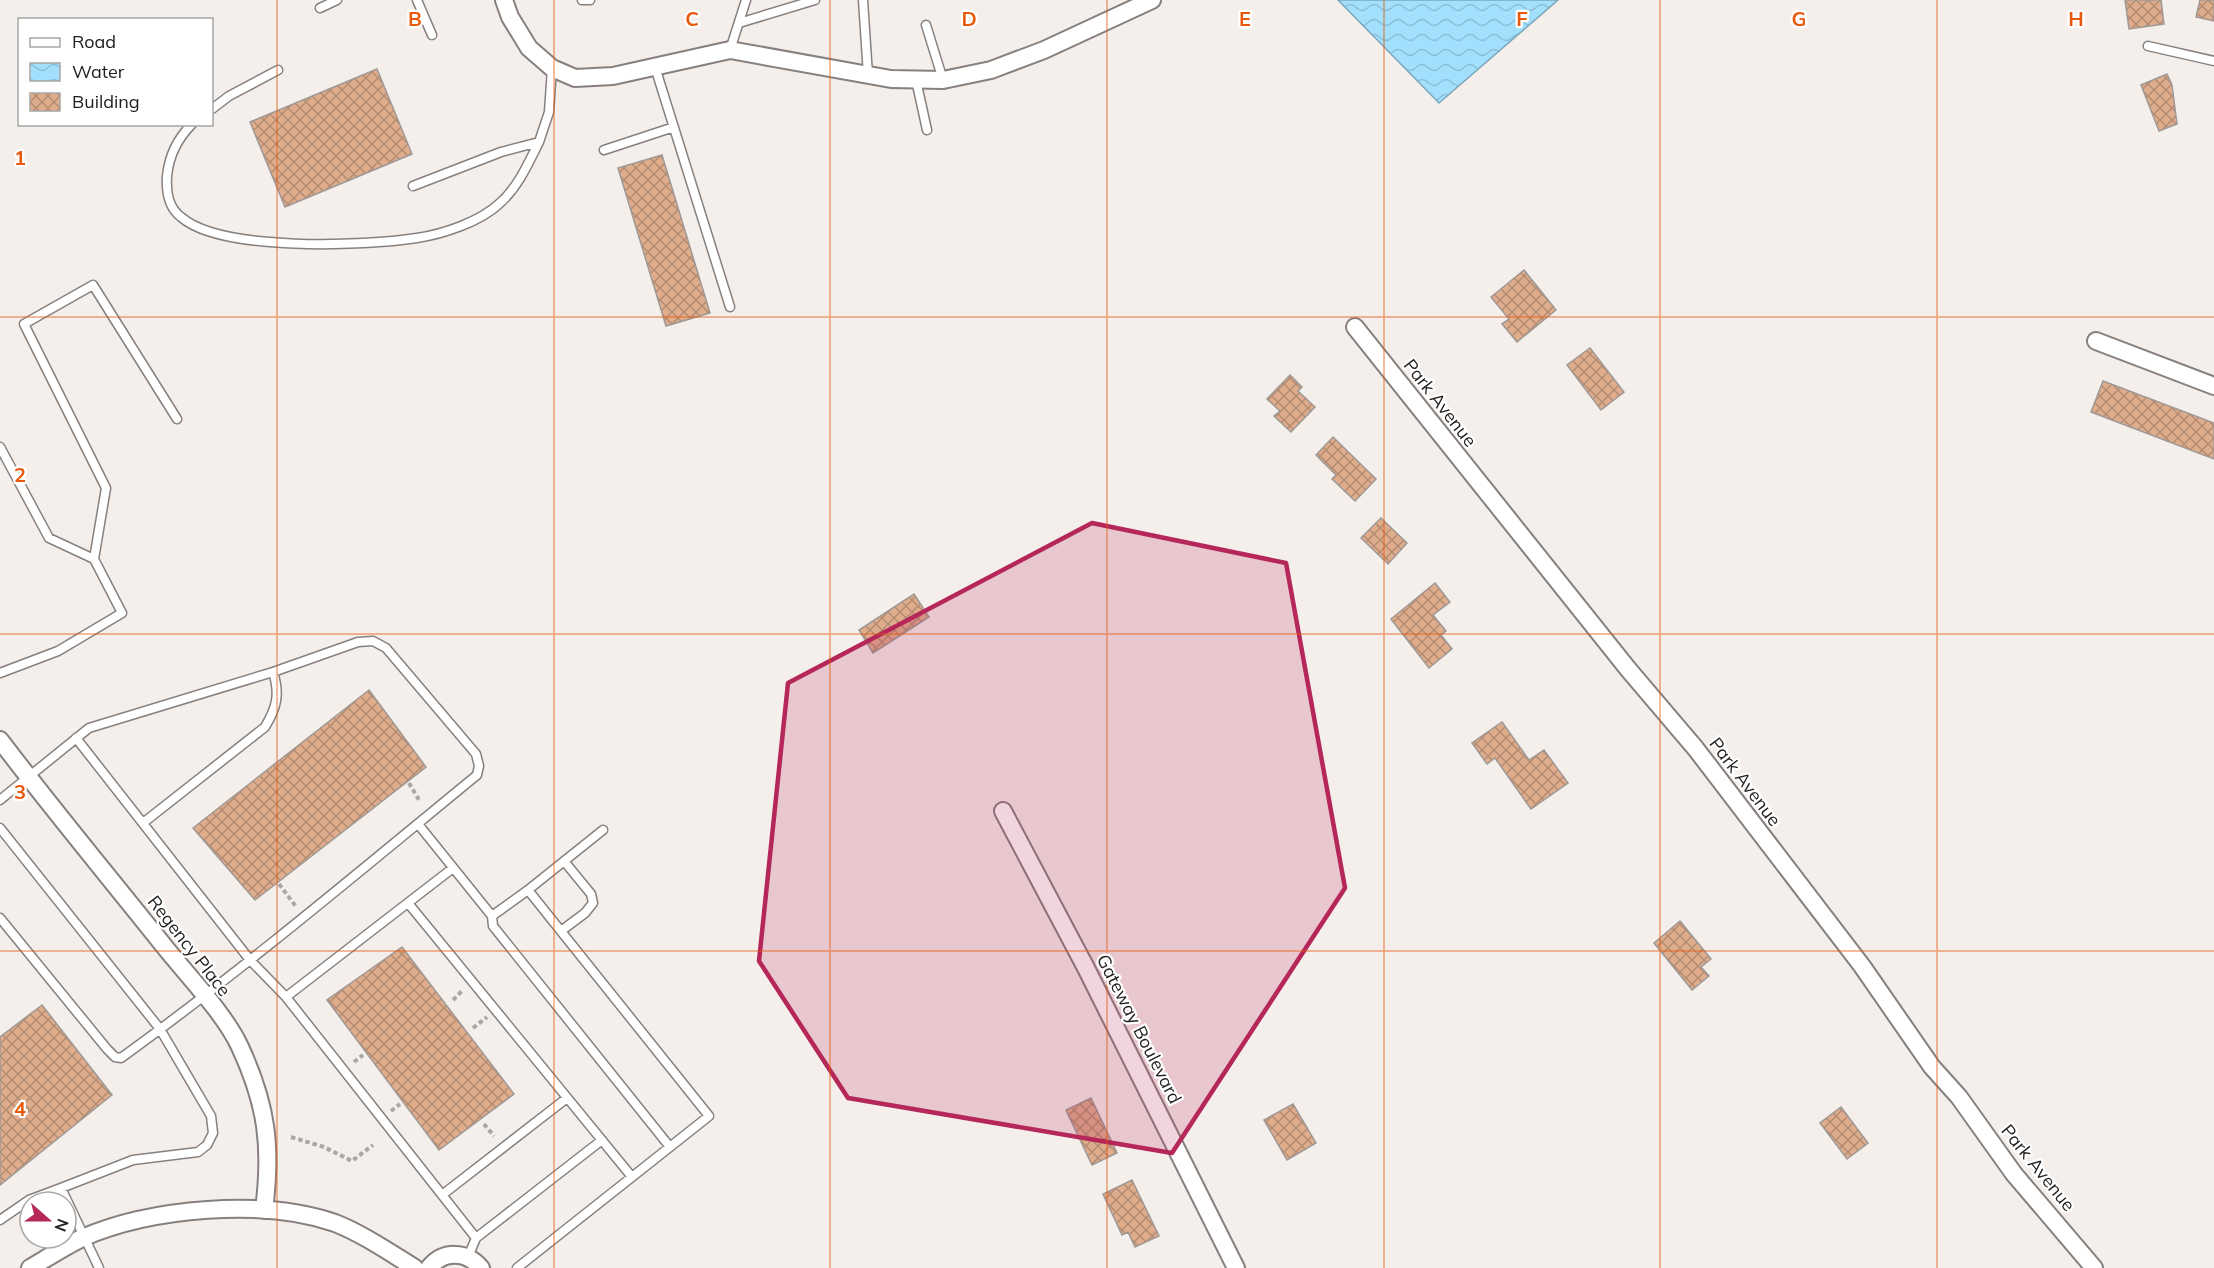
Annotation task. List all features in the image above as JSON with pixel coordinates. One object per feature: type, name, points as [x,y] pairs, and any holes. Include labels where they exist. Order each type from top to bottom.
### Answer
[{"type":"street","points":[[504,0],[510,17],[530,48],[552,68],[563,74],[584,79],[655,67],[730,50],[891,79],[916,80],[943,80],[991,70],[1044,50],[1152,0]]},
{"type":"street","name":"Park Avenue","points":[[1355,327],[1628,669],[1696,749],[1862,966],[1932,1067],[1959,1097],[2014,1174],[2094,1268]]},
{"type":"street","points":[[2096,340],[2214,386]]},
{"type":"street","name":"Regency Place","points":[[0,740],[205,996],[239,1044],[261,1101],[268,1135],[268,1175],[264,1210]]},
{"type":"street","name":"Gateway Boulevard","points":[[1003,811],[1086,968],[1236,1268]]},
{"type":"street","points":[[30,1268],[82,1238],[112,1228],[212,1208],[264,1210],[335,1223],[379,1245],[415,1268]]},
{"type":"street","points":[[429,1268],[438,1259],[448,1255],[475,1262]]},
{"type":"lane","points":[[320,8],[337,0]]},
{"type":"lane","points":[[417,0],[432,35]]},
{"type":"lane","points":[[582,0],[590,0]]},
{"type":"lane","points":[[730,50],[746,0]]},
{"type":"lane","points":[[739,23],[815,0]]},
{"type":"lane","points":[[863,0],[868,75]]},
{"type":"lane","points":[[926,26],[943,80]]},
{"type":"lane","points":[[2148,46],[2214,61]]},
{"type":"lane","points":[[655,67],[730,307]]},
{"type":"lane","points":[[190,126],[181,134],[168,164],[168,202],[179,217],[193,225],[239,240],[272,244],[417,238],[460,226],[499,205],[517,182],[539,142],[549,112],[552,68]]},
{"type":"lane","points":[[213,108],[278,70]]},
{"type":"lane","points":[[916,80],[927,130]]},
{"type":"lane","points":[[604,150],[674,127]]},
{"type":"lane","points":[[413,186],[501,152],[539,142]]},
{"type":"lane","points":[[0,673],[58,651],[122,613],[94,559],[106,488],[24,324],[93,285],[177,419]]},
{"type":"lane","points":[[0,447],[49,538],[94,559]]},
{"type":"lane","points":[[0,800],[89,728],[273,672],[358,642],[373,641],[386,648],[476,754],[479,766],[477,775],[418,824],[205,996],[121,1058],[115,1057],[0,918]]},
{"type":"lane","points":[[143,823],[265,727],[276,709],[279,688],[273,672]]},
{"type":"lane","points":[[76,738],[250,960],[286,997],[476,1238],[475,1262]]},
{"type":"lane","points":[[418,824],[492,916],[493,926],[670,1147]]},
{"type":"lane","points":[[0,828],[160,1029],[212,1116],[213,1133],[207,1145],[198,1152],[133,1160],[29,1200],[0,1220]]},
{"type":"lane","points":[[492,916],[603,830]]},
{"type":"lane","points":[[561,931],[585,913],[592,903],[591,894],[564,861]]},
{"type":"lane","points":[[286,997],[453,868]]},
{"type":"lane","points":[[517,1268],[709,1116],[528,890]]},
{"type":"lane","points":[[408,903],[632,1177]]},
{"type":"lane","points":[[442,1196],[567,1098]]},
{"type":"lane","points":[[476,1238],[602,1140]]},
{"type":"lane","points":[[61,1188],[82,1238],[99,1268]]},
{"type":"path","points":[[409,783],[418,800]]},
{"type":"path","points":[[279,884],[304,916]]},
{"type":"path","points":[[388,1113],[400,1104]]},
{"type":"path","points":[[484,1124],[494,1136]]},
{"type":"path","points":[[291,1137],[324,1147],[351,1161],[373,1145]]},
{"type":"highlighted area","points":[[1092,523],[1286,563],[1345,888],[1172,1153],[848,1098],[759,961],[788,683]]},
{"type":"water","points":[[1338,0],[1558,0],[1439,103]]},
{"type":"building","points":[[2125,0],[2161,0],[2164,24],[2129,29]]},
{"type":"building","points":[[2200,0],[2214,0],[2214,21],[2196,17]]},
{"type":"building","points":[[377,69],[412,154],[285,207],[250,122]]},
{"type":"building","points":[[2167,74],[2172,85],[2177,124],[2159,131],[2141,85]]},
{"type":"building","points":[[662,155],[710,313],[666,326],[618,168]]},
{"type":"building","points":[[1524,270],[1556,310],[1517,342],[1502,324],[1509,319],[1491,297]]},
{"type":"building","points":[[1590,348],[1624,392],[1601,410],[1567,365]]},
{"type":"building","points":[[1290,375],[1302,387],[1298,391],[1315,407],[1291,432],[1274,416],[1280,411],[1267,399]]},
{"type":"building","points":[[2103,381],[2214,423],[2214,459],[2091,412]]},
{"type":"building","points":[[1333,437],[1376,479],[1355,501],[1332,479],[1336,475],[1316,455]]},
{"type":"building","points":[[1381,518],[1407,543],[1388,564],[1361,538]]},
{"type":"building","points":[[1435,583],[1450,602],[1433,615],[1446,631],[1441,635],[1452,649],[1429,668],[1391,619]]},
{"type":"building","points":[[914,594],[929,617],[873,653],[859,630]]},
{"type":"building","points":[[369,690],[426,767],[255,900],[193,828]]},
{"type":"building","points":[[1502,722],[1529,760],[1544,750],[1568,783],[1531,809],[1495,758],[1487,764],[1472,743]]},
{"type":"building","points":[[1680,921],[1711,959],[1701,967],[1709,976],[1692,990],[1654,943]]},
{"type":"building","points":[[402,947],[514,1094],[439,1150],[327,1000]]},
{"type":"building","points":[[42,1005],[112,1095],[0,1185],[0,1037]]},
{"type":"building","points":[[1091,1098],[1117,1153],[1092,1165],[1066,1110]]},
{"type":"building","points":[[1293,1104],[1316,1143],[1287,1160],[1264,1120]]},
{"type":"building","points":[[1841,1107],[1868,1143],[1847,1159],[1820,1123]]},
{"type":"building","points":[[1132,1180],[1159,1236],[1135,1247],[1128,1232],[1122,1235],[1103,1194]]}]
